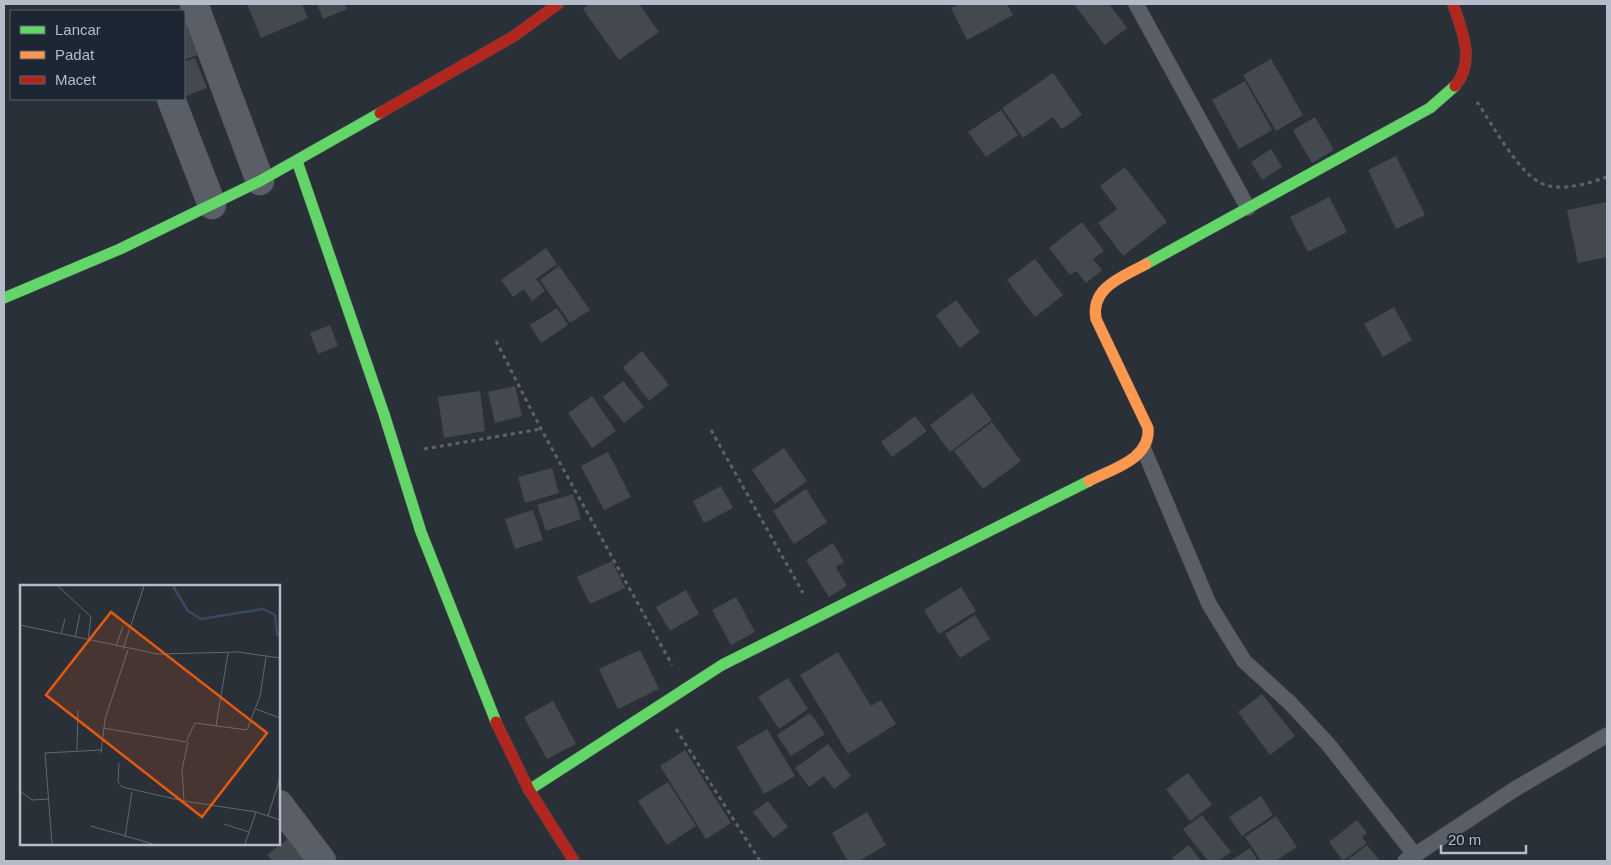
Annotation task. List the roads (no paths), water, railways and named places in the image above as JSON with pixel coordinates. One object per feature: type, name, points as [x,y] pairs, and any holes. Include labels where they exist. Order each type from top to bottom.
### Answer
[{"type":"street","points":[[194,4],[260,181]]},
{"type":"street","points":[[4,298],[120,249],[260,181],[514,36],[558,4]]},
{"type":"street","points":[[529,790],[685,687],[722,665],[1125,463],[1144,450],[1149,438],[1148,428],[1096,319],[1093,305],[1098,294],[1108,285],[1430,108],[1447,96],[1461,78],[1467,60],[1468,44],[1453,4]]},
{"type":"street","points":[[170,100],[212,205]]},
{"type":"street","points":[[297,161],[421,532],[492,714],[529,790],[574,861]]},
{"type":"street","points":[[280,805],[322,861]]},
{"type":"lane","points":[[1136,4],[1248,208]]},
{"type":"lane","points":[[1144,450],[1209,604],[1244,661],[1290,703],[1328,744],[1410,858],[1515,789],[1607,735]]}]
